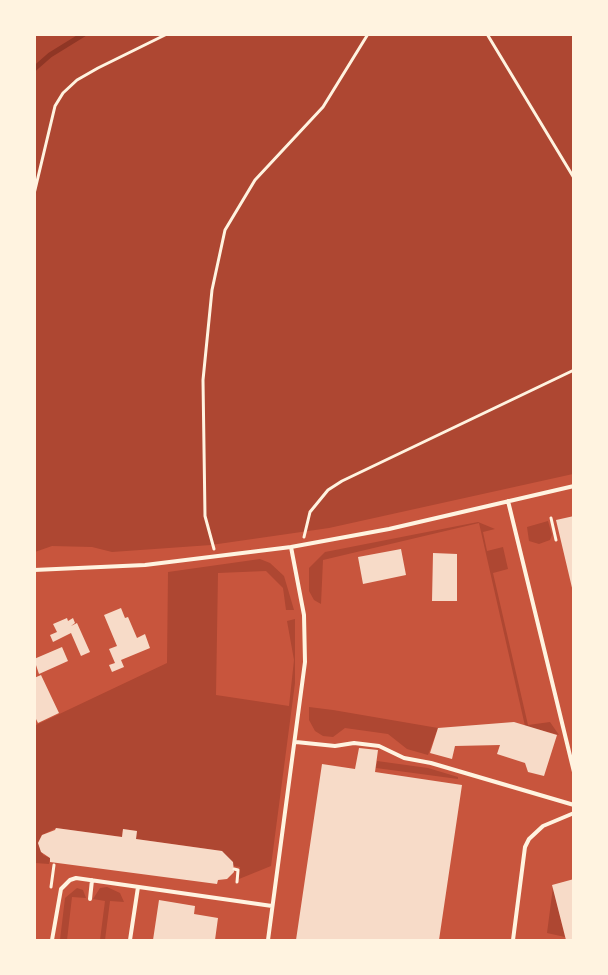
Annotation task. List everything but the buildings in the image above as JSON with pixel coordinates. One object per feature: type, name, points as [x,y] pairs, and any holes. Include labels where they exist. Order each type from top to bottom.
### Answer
[{"type":"lane","points":[[34,570],[145,565],[291,547],[390,528],[573,486]]},
{"type":"lane","points":[[508,501],[573,772]]},
{"type":"lane","points":[[268,940],[303,680],[305,630],[291,547]]},
{"type":"lane","points":[[296,742],[335,746],[354,743],[379,746],[404,758],[441,766],[573,805]]},
{"type":"lane","points":[[513,940],[525,847],[529,839],[543,826],[573,813]]},
{"type":"lane","points":[[52,940],[61,890],[70,880],[92,880],[272,906]]},
{"type":"lane","points":[[90,899],[92,880]]},
{"type":"lane","points":[[130,940],[138,886]]},
{"type":"path","points":[[34,194],[55,106],[63,93],[92,72],[167,34]]},
{"type":"path","points":[[216,556],[205,516],[203,381],[212,290],[225,230],[255,180],[323,107],[368,34]]},
{"type":"path","points":[[487,34],[573,178]]},
{"type":"path","points":[[304,544],[303,532],[310,512],[328,490],[342,481],[573,370]]},
{"type":"path","points":[[551,518],[556,540]]},
{"type":"path","points":[[234,869],[238,870],[237,882]]},
{"type":"shaded area","points":[[34,35],[573,35],[573,474],[329,528],[211,545],[112,552],[92,547],[52,546],[35,552]]},
{"type":"shaded area","points":[[548,521],[552,535],[550,540],[539,544],[529,541],[527,527]]},
{"type":"shaded area","points":[[478,522],[495,529],[483,532],[487,551],[503,547],[508,569],[493,573],[528,725],[550,722],[559,735],[525,726],[479,523],[323,560],[321,604],[314,600],[309,591],[309,568],[325,552]]},
{"type":"shaded area","points":[[260,559],[270,563],[284,576],[294,610],[286,610],[283,588],[266,571],[218,573],[216,695],[289,706],[294,660],[287,621],[295,619],[295,683],[271,866],[239,879],[240,867],[234,866],[222,851],[136,839],[137,831],[123,829],[122,837],[56,828],[42,835],[38,843],[43,855],[50,858],[49,864],[35,863],[34,726],[167,663],[168,572]]},
{"type":"shaded area","points":[[309,707],[438,728],[428,755],[407,749],[388,734],[345,728],[333,737],[323,736],[315,731],[309,720]]},
{"type":"shaded area","points":[[377,761],[428,768],[458,777],[458,779],[376,768]]},
{"type":"shaded area","points":[[107,887],[120,893],[124,902],[110,901],[105,940],[100,940],[105,901],[93,899],[100,888]]},
{"type":"shaded area","points":[[553,887],[565,937],[547,933]]},
{"type":"shaded area","points":[[77,888],[83,890],[86,898],[72,897],[67,940],[60,940],[65,898]]},
{"type":"waterway","points":[[34,69],[50,55],[84,34]]}]
